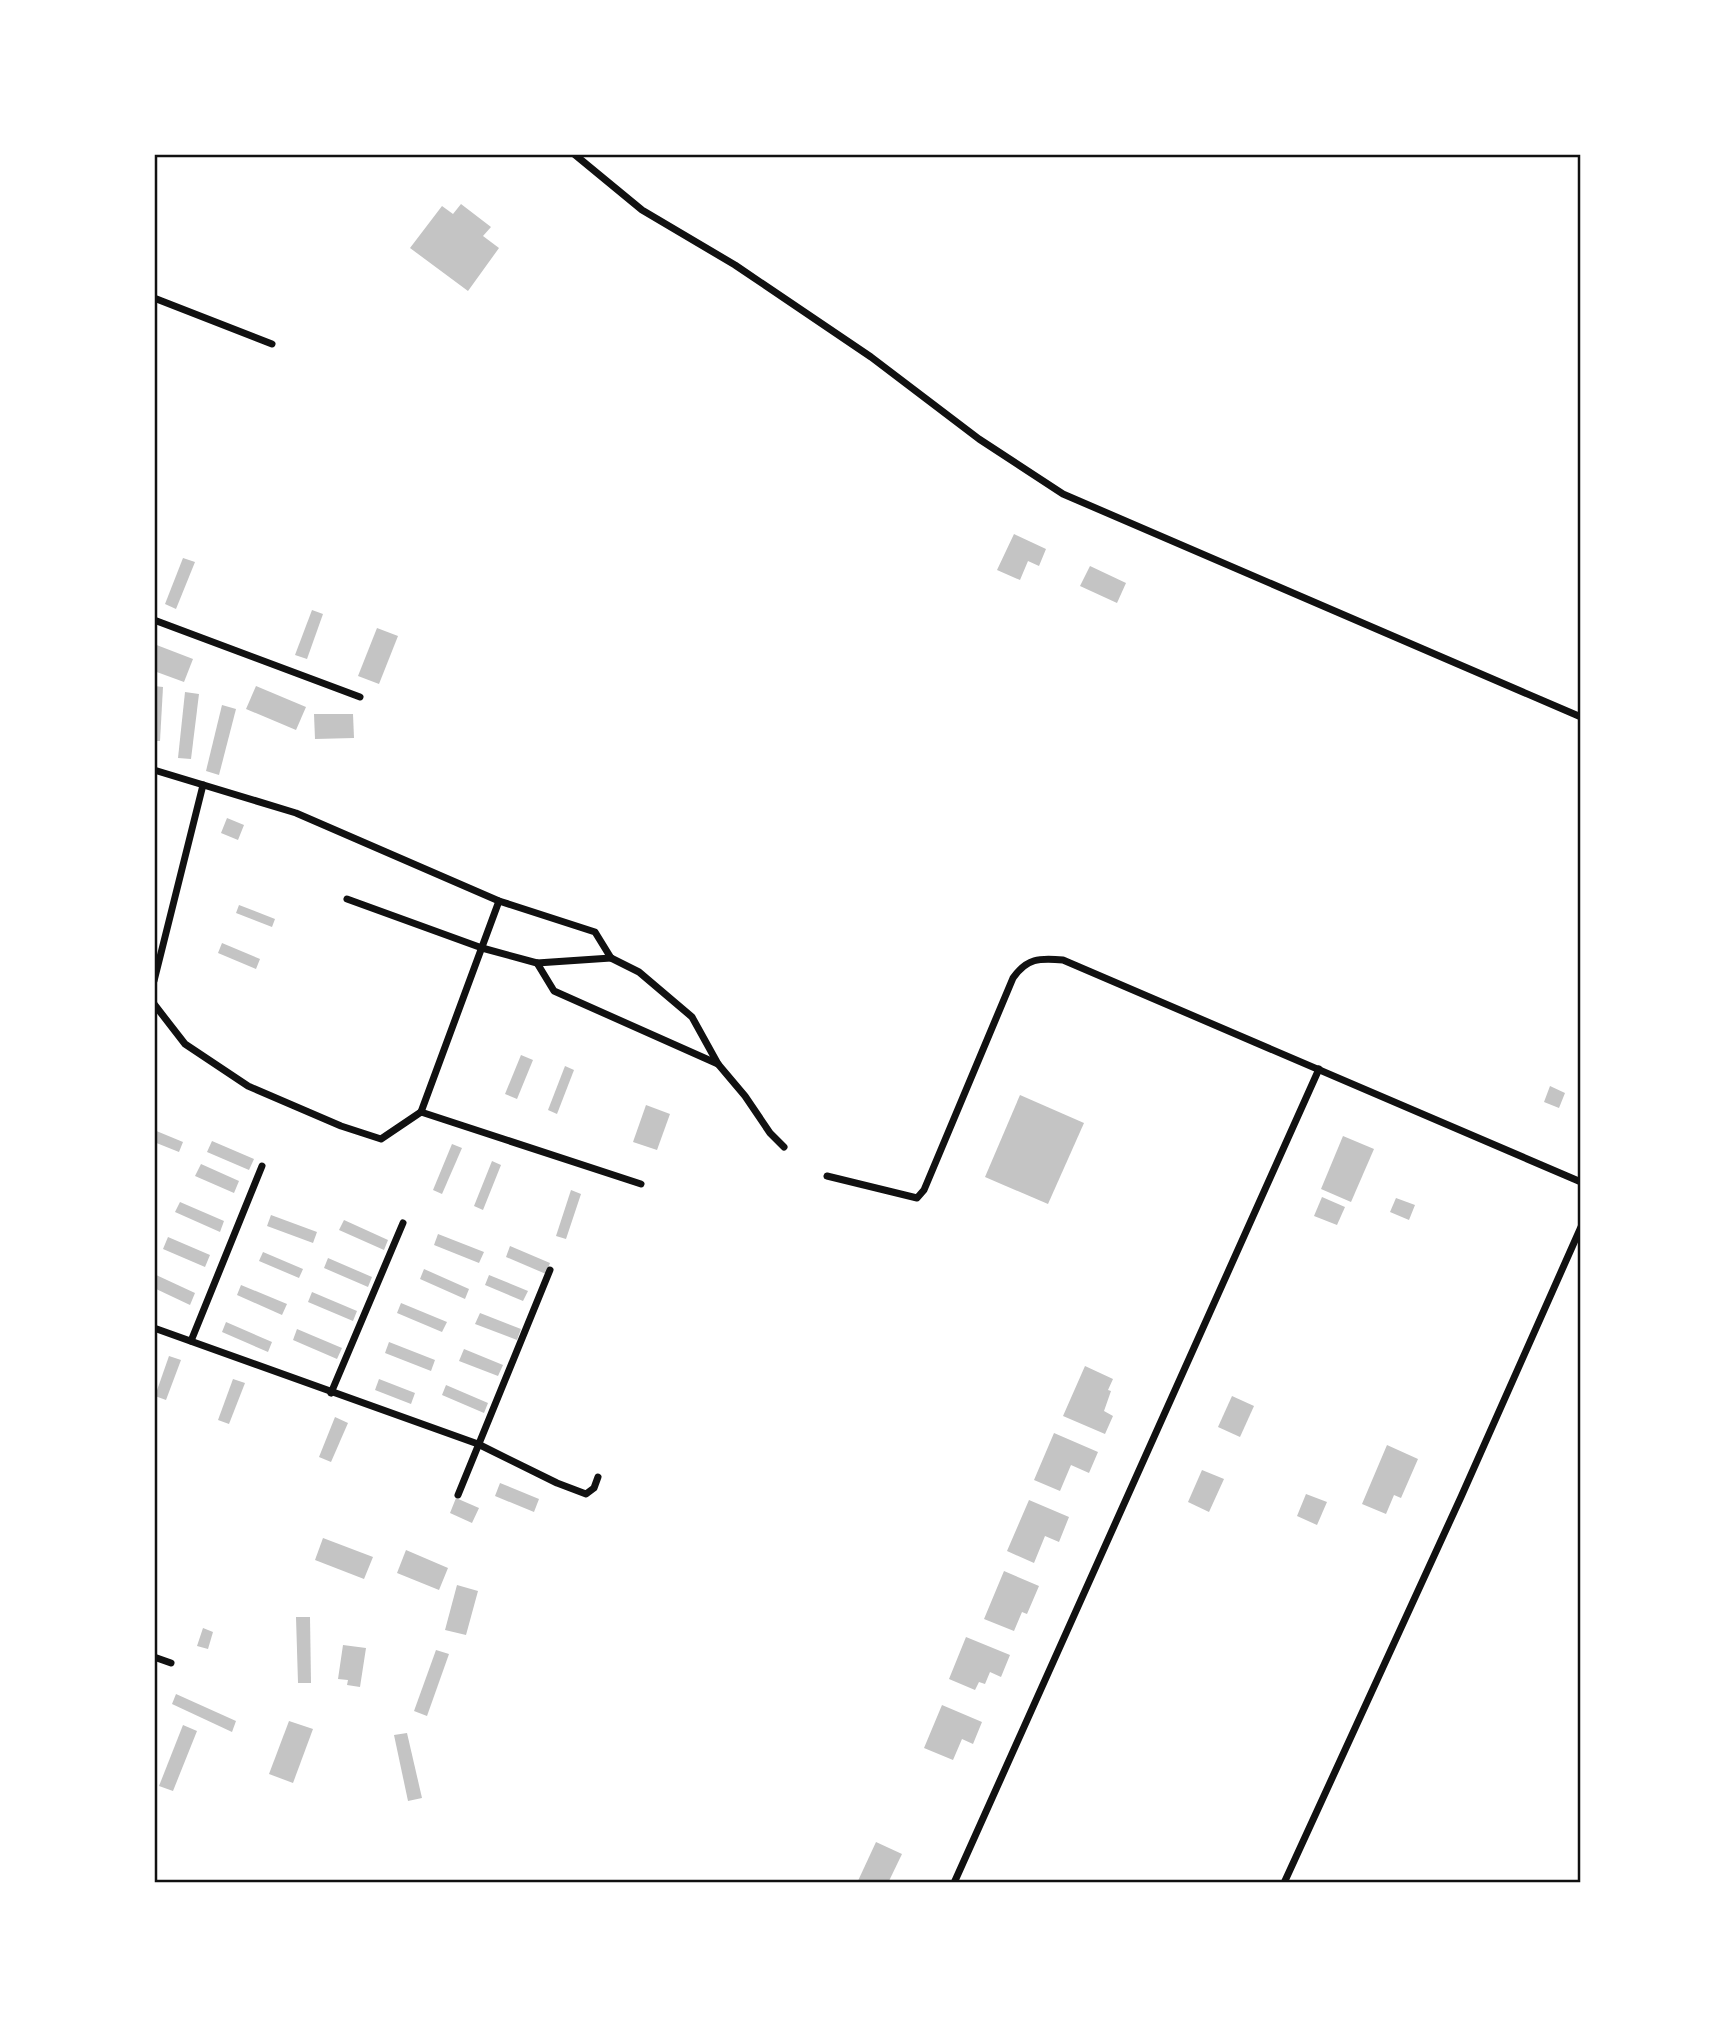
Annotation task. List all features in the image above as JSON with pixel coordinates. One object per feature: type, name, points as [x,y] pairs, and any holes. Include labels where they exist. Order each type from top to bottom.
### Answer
[{"type":"street","points":[[574,154],[642,210],[735,265],[849,342],[979,439],[1063,494],[1581,717]]},
{"type":"street","points":[[154,298],[272,344]]},
{"type":"street","points":[[154,620],[360,697]]},
{"type":"street","points":[[154,770],[296,813],[499,901],[595,932],[611,958]]},
{"type":"street","points":[[154,981],[203,785]]},
{"type":"street","points":[[347,900],[482,948],[537,963],[611,958],[639,972],[692,1017],[718,1064],[745,1096],[770,1133],[784,1147]]},
{"type":"street","points":[[154,1004],[185,1044],[248,1086],[341,1126],[381,1139],[421,1112],[499,901]]},
{"type":"street","points":[[827,1176],[916,1198],[924,1189],[1013,978],[1022,965],[1042,958],[1063,960],[1581,1182]]},
{"type":"street","points":[[537,963],[554,990],[718,1064]]},
{"type":"street","points":[[954,1883],[1318,1069]]},
{"type":"street","points":[[421,1112],[641,1184]]},
{"type":"street","points":[[191,1341],[262,1166]]},
{"type":"street","points":[[331,1393],[403,1223]]},
{"type":"street","points":[[1284,1883],[1581,1227]]},
{"type":"street","points":[[458,1495],[550,1270]]},
{"type":"street","points":[[154,1328],[478,1444],[557,1483],[586,1494],[594,1488],[598,1477]]},
{"type":"street","points":[[154,1657],[171,1663]]},
{"type":"building","points":[[461,204],[491,227],[483,236],[499,248],[468,291],[410,248],[442,206],[453,214]]},
{"type":"building","points":[[1014,534],[1046,549],[1039,566],[1028,561],[1020,580],[997,570]]},
{"type":"building","points":[[183,558],[195,562],[176,609],[165,604]]},
{"type":"building","points":[[1090,566],[1126,583],[1117,603],[1080,586]]},
{"type":"building","points":[[312,610],[323,614],[307,659],[295,655]]},
{"type":"building","points":[[377,628],[398,636],[379,684],[358,676]]},
{"type":"building","points":[[154,644],[193,659],[184,682],[154,671]]},
{"type":"building","points":[[154,686],[163,687],[160,741],[154,741]]},
{"type":"building","points":[[256,686],[306,707],[296,730],[246,709]]},
{"type":"building","points":[[185,692],[199,694],[191,759],[178,758]]},
{"type":"building","points":[[222,705],[236,709],[219,775],[206,771]]},
{"type":"building","points":[[314,714],[353,714],[354,738],[315,739]]},
{"type":"building","points":[[227,818],[244,825],[238,840],[221,833]]},
{"type":"building","points":[[239,905],[275,919],[272,927],[236,913]]},
{"type":"building","points":[[222,943],[260,959],[256,969],[218,953]]},
{"type":"building","points":[[521,1055],[533,1060],[517,1099],[505,1094]]},
{"type":"building","points":[[565,1066],[574,1070],[557,1114],[548,1110]]},
{"type":"building","points":[[1550,1086],[1565,1093],[1559,1108],[1544,1102]]},
{"type":"building","points":[[1020,1095],[1084,1123],[1048,1204],[985,1177]]},
{"type":"building","points":[[646,1105],[670,1114],[657,1150],[633,1142]]},
{"type":"building","points":[[154,1130],[183,1142],[179,1152],[154,1142]]},
{"type":"building","points":[[1343,1136],[1374,1149],[1351,1202],[1321,1189]]},
{"type":"building","points":[[212,1141],[254,1159],[249,1170],[207,1152]]},
{"type":"building","points":[[452,1144],[462,1148],[442,1194],[433,1190]]},
{"type":"building","points":[[492,1161],[501,1165],[483,1210],[474,1206]]},
{"type":"building","points":[[201,1164],[239,1181],[234,1193],[195,1176]]},
{"type":"building","points":[[571,1190],[581,1194],[566,1239],[556,1236]]},
{"type":"building","points":[[1322,1197],[1345,1207],[1337,1225],[1314,1216]]},
{"type":"building","points":[[1396,1198],[1415,1205],[1409,1220],[1390,1212]]},
{"type":"building","points":[[180,1202],[224,1221],[220,1232],[175,1212]]},
{"type":"building","points":[[271,1215],[317,1232],[313,1243],[267,1226]]},
{"type":"building","points":[[344,1220],[388,1240],[384,1250],[339,1230]]},
{"type":"building","points":[[438,1234],[484,1252],[479,1263],[434,1245]]},
{"type":"building","points":[[168,1237],[210,1255],[205,1267],[163,1249]]},
{"type":"building","points":[[510,1246],[550,1263],[546,1274],[506,1257]]},
{"type":"building","points":[[263,1252],[303,1269],[299,1278],[259,1261]]},
{"type":"building","points":[[328,1258],[372,1277],[368,1287],[324,1268]]},
{"type":"building","points":[[424,1269],[469,1289],[465,1299],[420,1279]]},
{"type":"building","points":[[154,1274],[195,1293],[190,1305],[154,1288]]},
{"type":"building","points":[[489,1275],[528,1291],[523,1301],[485,1285]]},
{"type":"building","points":[[241,1285],[287,1304],[282,1315],[237,1295]]},
{"type":"building","points":[[312,1292],[357,1311],[353,1321],[308,1302]]},
{"type":"building","points":[[401,1303],[447,1322],[442,1332],[397,1313]]},
{"type":"building","points":[[480,1313],[521,1329],[517,1340],[475,1324]]},
{"type":"building","points":[[226,1322],[272,1342],[268,1352],[222,1332]]},
{"type":"building","points":[[297,1329],[342,1348],[337,1359],[293,1340]]},
{"type":"building","points":[[389,1342],[435,1360],[431,1371],[385,1353]]},
{"type":"building","points":[[464,1349],[503,1365],[498,1376],[459,1361]]},
{"type":"building","points":[[169,1356],[181,1360],[166,1400],[155,1396]]},
{"type":"building","points":[[1085,1366],[1113,1379],[1104,1411],[1113,1416],[1105,1434],[1063,1416]]},
{"type":"building","points":[[233,1379],[245,1383],[229,1424],[218,1420]]},
{"type":"building","points":[[379,1379],[415,1393],[411,1404],[375,1390]]},
{"type":"building","points":[[446,1385],[488,1403],[484,1413],[442,1395]]},
{"type":"building","points":[[1232,1396],[1254,1406],[1240,1437],[1218,1427]]},
{"type":"building","points":[[335,1417],[348,1423],[331,1462],[319,1457]]},
{"type":"building","points":[[1054,1433],[1098,1452],[1089,1473],[1071,1465],[1060,1491],[1034,1480]]},
{"type":"building","points":[[1387,1445],[1418,1459],[1401,1498],[1394,1495],[1386,1514],[1362,1504]]},
{"type":"building","points":[[1202,1470],[1224,1479],[1209,1512],[1188,1502]]},
{"type":"building","points":[[500,1483],[539,1499],[534,1512],[495,1496]]},
{"type":"building","points":[[1306,1494],[1327,1502],[1317,1525],[1297,1516]]},
{"type":"building","points":[[456,1498],[479,1508],[472,1523],[450,1513]]},
{"type":"building","points":[[1029,1500],[1069,1517],[1059,1542],[1045,1536],[1034,1563],[1007,1551]]},
{"type":"building","points":[[323,1538],[373,1557],[364,1579],[315,1560]]},
{"type":"building","points":[[406,1550],[448,1568],[439,1590],[397,1573]]},
{"type":"building","points":[[1004,1571],[1039,1586],[1027,1614],[1022,1612],[1014,1631],[984,1619]]},
{"type":"building","points":[[457,1585],[478,1591],[466,1635],[445,1630]]},
{"type":"building","points":[[296,1617],[310,1617],[311,1683],[298,1683]]},
{"type":"building","points":[[203,1628],[213,1632],[208,1649],[197,1646]]},
{"type":"building","points":[[966,1637],[1010,1655],[1001,1677],[990,1672],[985,1684],[979,1682],[975,1690],[949,1679]]},
{"type":"building","points":[[343,1645],[366,1648],[360,1687],[347,1685],[348,1680],[338,1679]]},
{"type":"building","points":[[436,1650],[449,1654],[427,1716],[414,1711]]},
{"type":"building","points":[[176,1694],[236,1721],[232,1732],[172,1704]]},
{"type":"building","points":[[942,1705],[982,1722],[973,1744],[962,1739],[953,1760],[924,1748]]},
{"type":"building","points":[[289,1721],[313,1729],[293,1783],[269,1774]]},
{"type":"building","points":[[183,1725],[197,1731],[173,1791],[159,1786]]},
{"type":"building","points":[[407,1733],[422,1798],[408,1801],[394,1735]]},
{"type":"building","points":[[876,1842],[902,1854],[888,1883],[857,1883]]}]
